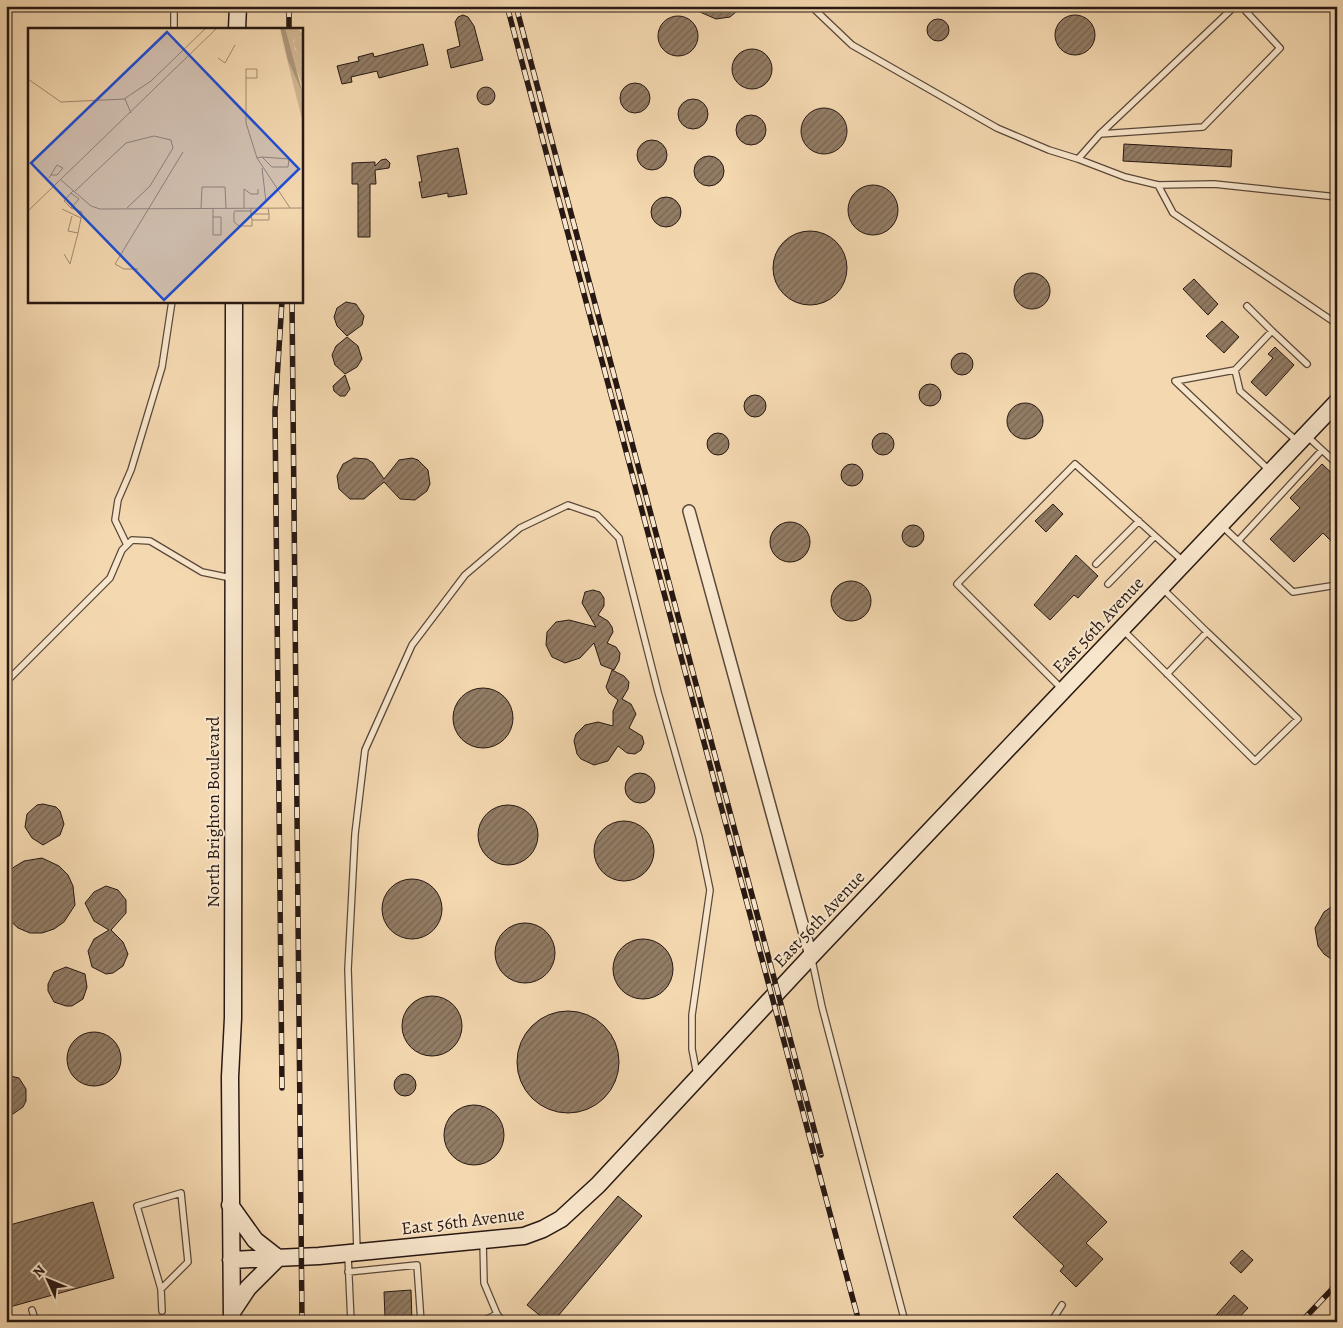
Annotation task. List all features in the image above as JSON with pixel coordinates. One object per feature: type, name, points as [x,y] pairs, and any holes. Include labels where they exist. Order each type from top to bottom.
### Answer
[{"type":"main road","points":[[237,28],[238,6]]},
{"type":"main road","name":"North Brighton Boulevard","points":[[232,1317],[230,1077],[233,1018],[234,302]]},
{"type":"main road","name":"East 56th Avenue","points":[[231,1260],[352,1253],[524,1236],[543,1229],[561,1219],[598,1185],[811,956],[1337,402]]},
{"type":"main road","points":[[230,1206],[251,1235],[278,1258],[254,1280],[232,1317]]},
{"type":"street","points":[[689,510],[811,956]]},
{"type":"lane","points":[[174,6],[174,28]]},
{"type":"lane","points":[[811,6],[852,45],[980,119],[1049,150],[1125,177],[1158,185],[1214,184],[1337,197]]},
{"type":"lane","points":[[1078,159],[1100,134],[1236,6]]},
{"type":"lane","points":[[1100,134],[1203,127],[1280,48],[1242,6]]},
{"type":"lane","points":[[1158,185],[1173,213],[1337,324]]},
{"type":"lane","points":[[127,545],[116,520],[118,500],[130,470],[162,367],[172,302]]},
{"type":"lane","points":[[1247,306],[1307,364]]},
{"type":"lane","points":[[1271,471],[1175,381],[1234,370],[1272,330]]},
{"type":"lane","points":[[1234,370],[1240,391],[1336,462]]},
{"type":"lane","points":[[1238,541],[1322,450]]},
{"type":"lane","points":[[1063,690],[957,584],[1075,464],[1185,562]]},
{"type":"lane","points":[[351,1322],[348,1272],[352,1253],[348,969],[355,834],[365,750],[412,645],[465,575],[520,528],[568,506],[597,515],[619,538],[658,692],[699,837],[710,890],[692,1014],[692,1049],[698,1077]]},
{"type":"lane","points":[[1096,564],[1139,521]]},
{"type":"lane","points":[[1220,524],[1293,592],[1337,585]]},
{"type":"lane","points":[[1108,584],[1155,536]]},
{"type":"lane","points":[[6,682],[110,578],[116,561],[132,540],[150,540],[202,572],[233,579]]},
{"type":"lane","points":[[1121,629],[1255,761],[1298,718],[1161,587]]},
{"type":"lane","points":[[1167,674],[1207,632]]},
{"type":"lane","points":[[811,956],[822,1007],[905,1322]]},
{"type":"lane","points":[[161,1289],[188,1262],[182,1193],[137,1206],[161,1289],[162,1310]]},
{"type":"lane","points":[[482,1241],[484,1283],[497,1314],[503,1322]]},
{"type":"lane","points":[[348,1272],[417,1265],[421,1322]]},
{"type":"lane","points":[[1050,1322],[1062,1305]]},
{"type":"lane","points":[[32,1310],[36,1322]]},
{"type":"lane","points":[[481,1322],[497,1314]]},
{"type":"building","points":[[686,6],[743,6],[730,17],[716,19]]},
{"type":"building","points":[[463,15],[468,17],[474,26],[483,60],[451,68],[447,50],[460,46],[455,22],[458,17]]},
{"type":"building","points":[[1079,15],[1086,18],[1092,24],[1095,35],[1094,43],[1086,52],[1079,55],[1071,55],[1064,52],[1056,43],[1055,31],[1058,24],[1067,16]]},
{"type":"building","points":[[682,16],[689,19],[695,25],[698,36],[697,44],[689,53],[682,56],[674,56],[667,53],[659,44],[658,32],[661,25],[670,17]]},
{"type":"building","points":[[934,19],[942,19],[949,26],[949,34],[942,41],[934,41],[927,34],[927,26]]},
{"type":"building","points":[[423,44],[428,65],[379,78],[377,71],[351,77],[352,82],[342,84],[337,66],[359,61],[358,57],[373,53],[374,57]]},
{"type":"building","points":[[756,49],[763,52],[769,58],[772,69],[771,77],[763,86],[756,89],[748,89],[741,86],[733,77],[732,65],[735,58],[744,50]]},
{"type":"building","points":[[635,83],[646,87],[650,98],[646,109],[635,113],[624,109],[620,98],[624,87]]},
{"type":"building","points":[[486,87],[492,90],[495,96],[492,102],[486,105],[480,102],[477,96],[480,90]]},
{"type":"building","points":[[693,99],[704,103],[708,114],[704,125],[693,129],[682,125],[678,114],[682,103]]},
{"type":"building","points":[[819,108],[829,108],[843,118],[847,131],[843,144],[837,150],[829,154],[819,154],[805,144],[801,136],[801,126],[811,112]]},
{"type":"building","points":[[751,115],[762,119],[766,130],[762,141],[751,145],[740,141],[736,130],[740,119]]},
{"type":"building","points":[[652,140],[663,144],[667,155],[663,166],[652,170],[641,166],[637,155],[641,144]]},
{"type":"building","points":[[1124,144],[1232,150],[1231,167],[1123,161]]},
{"type":"building","points":[[458,148],[467,194],[448,197],[448,193],[422,198],[419,182],[422,182],[417,156]]},
{"type":"building","points":[[709,156],[720,160],[724,171],[720,182],[709,186],[698,182],[694,171],[698,160]]},
{"type":"building","points":[[386,159],[390,163],[389,168],[375,170],[376,184],[370,184],[370,237],[358,237],[358,184],[352,184],[352,163],[375,162],[375,166],[381,160]]},
{"type":"building","points":[[873,185],[891,192],[898,210],[891,228],[873,235],[855,228],[848,210],[855,192]]},
{"type":"building","points":[[666,197],[677,201],[681,212],[677,223],[666,227],[655,223],[651,212],[655,201]]},
{"type":"building","points":[[810,231],[831,237],[841,247],[847,268],[841,289],[831,299],[810,305],[789,299],[779,289],[773,268],[779,247],[789,237]]},
{"type":"building","points":[[1032,273],[1039,274],[1045,278],[1049,284],[1049,298],[1045,304],[1039,308],[1032,309],[1025,308],[1019,304],[1015,298],[1014,291],[1015,284],[1019,278],[1025,274]]},
{"type":"building","points":[[1194,279],[1218,304],[1208,315],[1183,289]]},
{"type":"building","points":[[346,302],[356,304],[364,316],[362,325],[347,336],[337,326],[334,317],[337,308]]},
{"type":"building","points":[[1222,321],[1239,337],[1224,353],[1206,336]]},
{"type":"building","points":[[347,337],[358,346],[362,359],[357,367],[345,374],[335,365],[332,355],[336,346]]},
{"type":"building","points":[[1275,347],[1294,365],[1266,396],[1251,382],[1273,358],[1268,354]]},
{"type":"building","points":[[958,353],[966,353],[973,360],[973,368],[966,375],[958,375],[951,368],[951,360]]},
{"type":"building","points":[[345,375],[350,389],[345,396],[340,396],[334,391],[333,386]]},
{"type":"building","points":[[926,384],[934,384],[941,391],[941,399],[934,406],[926,406],[919,399],[919,391]]},
{"type":"building","points":[[751,395],[759,395],[766,402],[766,410],[759,417],[751,417],[744,410],[744,402]]},
{"type":"building","points":[[1025,403],[1032,404],[1038,408],[1042,414],[1042,428],[1038,434],[1032,438],[1025,439],[1018,438],[1012,434],[1008,428],[1007,421],[1008,414],[1012,408],[1018,404]]},
{"type":"building","points":[[714,433],[722,433],[729,440],[729,448],[722,455],[714,455],[707,448],[707,440]]},
{"type":"building","points":[[879,433],[887,433],[894,440],[894,448],[887,455],[879,455],[872,448],[872,440]]},
{"type":"building","points":[[354,458],[367,459],[373,463],[384,479],[399,460],[412,458],[418,460],[428,470],[430,484],[427,491],[415,500],[400,499],[384,482],[364,499],[350,499],[339,489],[337,476],[343,464]]},
{"type":"building","points":[[848,464],[856,464],[863,471],[863,479],[856,486],[848,486],[841,479],[841,471]]},
{"type":"building","points":[[1322,464],[1337,478],[1337,547],[1323,533],[1294,562],[1270,539],[1300,508],[1290,498]]},
{"type":"building","points":[[1053,504],[1063,514],[1046,532],[1035,521]]},
{"type":"building","points":[[790,522],[804,528],[810,542],[804,556],[790,562],[776,556],[770,542],[776,528]]},
{"type":"building","points":[[909,525],[917,525],[924,532],[924,540],[917,547],[909,547],[902,540],[902,532]]},
{"type":"building","points":[[1076,555],[1098,576],[1078,598],[1074,595],[1050,620],[1034,605]]},
{"type":"building","points":[[851,581],[865,587],[871,601],[865,615],[851,621],[837,615],[831,601],[837,587]]},
{"type":"building","points":[[593,590],[600,592],[604,598],[604,606],[598,615],[608,621],[612,627],[613,632],[607,643],[616,647],[620,653],[619,661],[614,670],[601,665],[594,643],[580,658],[565,663],[552,657],[546,645],[547,632],[556,622],[569,620],[596,627],[582,603],[585,592]]},
{"type":"building","points":[[612,670],[624,676],[629,682],[628,689],[622,699],[631,704],[636,714],[629,728],[642,736],[644,743],[641,750],[635,754],[627,753],[618,746],[608,761],[594,765],[581,759],[577,754],[574,741],[576,734],[585,725],[598,722],[613,726],[613,711],[618,700],[609,693],[606,687]]},
{"type":"building","points":[[483,688],[500,693],[508,701],[513,718],[508,735],[500,743],[483,748],[466,743],[458,735],[453,718],[458,701],[466,693]]},
{"type":"building","points":[[640,773],[651,777],[655,788],[651,799],[640,803],[629,799],[625,788],[629,777]]},
{"type":"building","points":[[43,804],[56,807],[60,811],[64,824],[60,835],[43,845],[32,838],[25,827],[27,814],[37,805]]},
{"type":"building","points":[[508,805],[525,810],[533,818],[538,835],[533,852],[525,860],[508,865],[491,860],[483,852],[478,835],[483,818],[491,810]]},
{"type":"building","points":[[624,821],[641,826],[649,834],[654,851],[649,868],[641,876],[624,881],[607,876],[599,868],[594,851],[599,834],[607,826]]},
{"type":"building","points":[[42,858],[59,866],[68,875],[73,886],[75,905],[64,922],[54,929],[42,933],[30,933],[18,928],[6,917],[6,875],[24,861]]},
{"type":"building","points":[[412,879],[429,884],[437,892],[442,909],[437,926],[429,934],[412,939],[395,934],[387,926],[382,909],[387,892],[395,884]]},
{"type":"building","points":[[106,886],[118,890],[126,900],[126,913],[111,930],[123,942],[128,954],[123,966],[113,973],[106,974],[92,967],[88,951],[94,939],[109,930],[94,921],[85,903],[94,892]]},
{"type":"building","points":[[1337,903],[1337,963],[1324,954],[1318,946],[1315,928],[1324,912]]},
{"type":"building","points":[[525,923],[542,928],[550,936],[555,953],[550,970],[542,978],[525,983],[508,978],[500,970],[495,953],[500,936],[508,928]]},
{"type":"building","points":[[643,939],[660,944],[668,952],[673,969],[668,986],[660,994],[643,999],[626,994],[618,986],[613,969],[618,952],[626,944]]},
{"type":"building","points":[[66,967],[85,974],[87,987],[83,999],[72,1006],[54,1002],[48,991],[48,984],[54,972]]},
{"type":"building","points":[[432,996],[449,1001],[457,1009],[462,1026],[457,1043],[449,1051],[432,1056],[415,1051],[407,1043],[402,1026],[407,1009],[415,1001]]},
{"type":"building","points":[[568,1011],[588,1015],[604,1026],[615,1042],[619,1062],[615,1082],[604,1098],[588,1109],[568,1113],[548,1109],[532,1098],[521,1082],[517,1062],[521,1042],[532,1026],[548,1015]]},
{"type":"building","points":[[89,1032],[99,1032],[109,1036],[117,1044],[121,1059],[117,1074],[109,1082],[99,1086],[89,1086],[79,1082],[71,1074],[67,1064],[67,1054],[71,1044],[79,1036]]},
{"type":"building","points":[[401,1074],[409,1074],[416,1081],[416,1089],[409,1096],[401,1096],[394,1089],[394,1081]]},
{"type":"building","points":[[6,1075],[19,1078],[26,1089],[26,1101],[23,1107],[13,1114],[6,1114]]},
{"type":"building","points":[[474,1105],[491,1110],[499,1118],[504,1135],[499,1152],[491,1160],[474,1165],[457,1160],[449,1152],[444,1135],[449,1118],[457,1110]]},
{"type":"building","points":[[1057,1173],[1107,1222],[1086,1243],[1103,1259],[1076,1287],[1060,1271],[1064,1266],[1013,1217]]},
{"type":"building","points":[[618,1196],[642,1216],[553,1322],[548,1322],[527,1305]]},
{"type":"building","points":[[93,1202],[114,1278],[6,1308],[6,1226]]},
{"type":"building","points":[[1242,1250],[1253,1260],[1241,1273],[1230,1263]]},
{"type":"building","points":[[411,1290],[412,1322],[399,1322],[399,1318],[385,1318],[384,1292]]},
{"type":"building","points":[[1234,1295],[1248,1308],[1235,1322],[1210,1322]]},
{"type":"railway","points":[[289,6],[289,28]]},
{"type":"railway","points":[[507,6],[859,1322]]},
{"type":"railway","points":[[516,6],[821,1155]]},
{"type":"railway","points":[[282,302],[275,411],[282,1088]]},
{"type":"railway","points":[[292,302],[302,1322]]},
{"type":"railway","points":[[1301,1322],[1337,1284]]}]
